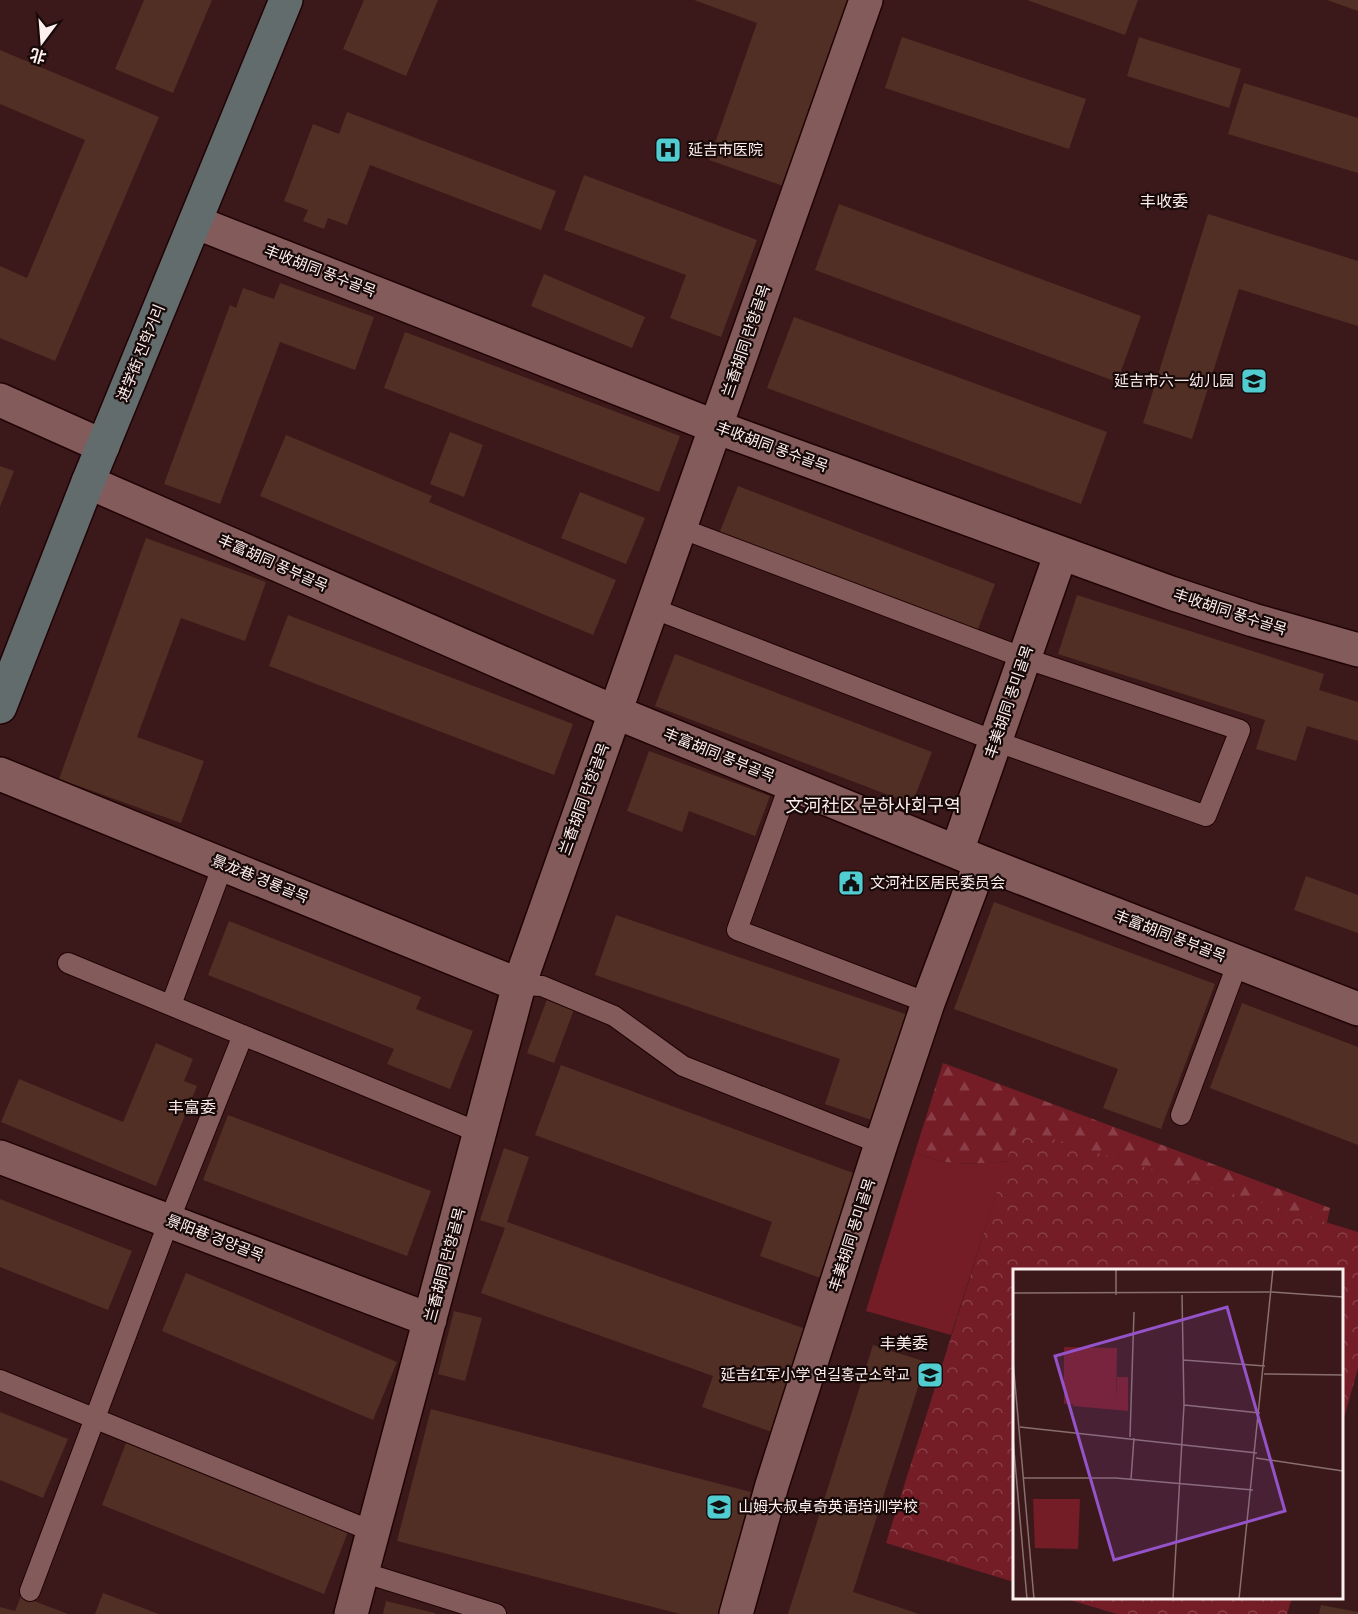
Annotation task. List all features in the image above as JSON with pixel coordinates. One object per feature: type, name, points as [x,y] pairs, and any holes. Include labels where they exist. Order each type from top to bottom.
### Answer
[{"type":"street","name":"进学街 진학거리","points":[[0,707],[88,482],[286,0]]},
{"type":"street","name":"兰香胡同 란향골목","points":[[351,1614],[519,985],[866,0]]},
{"type":"street","name":"丰收胡同 풍수골목","points":[[195,222],[716,427],[1060,553],[1243,617],[1358,650]]},
{"type":"street","points":[[0,400],[103,446]]},
{"type":"street","name":"丰富胡同 풍부골목","points":[[88,482],[615,712],[969,856],[1358,1009]]},
{"type":"street","name":"丰美胡同 풍미골목","points":[[736,1614],[772,1485],[928,1003],[969,856],[995,741],[1060,553]]},
{"type":"street","name":"景龙巷 경룡골목","points":[[0,774],[519,985]]},
{"type":"street","name":"景阳巷 경양골목","points":[[0,1157],[430,1320]]},
{"type":"lane","points":[[652,608],[995,741],[1206,816],[1240,730],[1024,658],[680,528]]},
{"type":"lane","points":[[790,783],[736,930],[928,1003]]},
{"type":"lane","points":[[171,1005],[223,864]]},
{"type":"lane","points":[[1180,1115],[1238,962]]},
{"type":"lane","points":[[68,963],[480,1133]]},
{"type":"lane","points":[[519,985],[542,986],[614,1016],[683,1066],[881,1144]]},
{"type":"lane","points":[[30,1591],[169,1221],[243,1035]]},
{"type":"lane","points":[[0,1380],[374,1532]]},
{"type":"lane","points":[[363,1572],[496,1614]]},
{"type":"green space","points":[[943,1063],[1330,1208],[1327,1222],[1309,1257],[1007,1161],[960,1163],[926,1157],[915,1152]]},
{"type":"green space","points":[[1017,1128],[1358,1232],[1358,1368],[1343,1421],[1343,1269],[1013,1269],[1013,1582],[886,1543]]},
{"type":"green space","points":[[915,1152],[948,1162],[1007,1161],[951,1335],[866,1311]]},
{"type":"green space","points":[[1066,1599],[1292,1599],[1287,1614],[1117,1614]]},
{"type":"building","points":[[144,0],[212,0],[173,93],[115,69]]},
{"type":"building","points":[[364,0],[438,0],[406,76],[343,49]]},
{"type":"building","points":[[694,0],[852,0],[786,187],[709,160],[757,23]]},
{"type":"building","points":[[1027,0],[1138,0],[1125,35]]},
{"type":"building","points":[[1327,0],[1358,0],[1358,11]]},
{"type":"building","points":[[902,37],[1086,99],[1069,149],[885,88]]},
{"type":"building","points":[[1139,37],[1241,69],[1229,108],[1127,76]]},
{"type":"building","points":[[0,50],[159,117],[55,361],[0,338],[0,266],[27,278],[85,140],[0,104]]},
{"type":"building","points":[[1244,83],[1358,118],[1358,173],[1228,134]]},
{"type":"building","points":[[347,112],[556,191],[541,230],[370,165],[347,225],[328,218],[324,229],[303,221],[308,210],[284,201],[313,124],[339,134]]},
{"type":"building","points":[[584,175],[757,240],[721,337],[670,318],[686,275],[564,230]]},
{"type":"building","points":[[839,204],[1141,316],[1117,382],[815,270]]},
{"type":"building","points":[[1208,214],[1358,261],[1358,326],[1239,289],[1192,439],[1143,423]]},
{"type":"building","points":[[544,274],[645,317],[632,348],[531,306]]},
{"type":"building","points":[[280,283],[374,317],[355,370],[280,342],[220,504],[164,484],[230,305],[236,308],[243,288],[274,299]]},
{"type":"building","points":[[794,317],[1107,432],[1081,504],[767,388]]},
{"type":"building","points":[[405,332],[680,436],[659,492],[384,388]]},
{"type":"building","points":[[450,432],[483,445],[464,497],[430,484]]},
{"type":"building","points":[[286,435],[432,496],[429,502],[616,580],[593,635],[260,496]]},
{"type":"building","points":[[0,466],[14,471],[0,507]]},
{"type":"building","points":[[738,486],[995,584],[975,637],[717,539]]},
{"type":"building","points":[[580,492],[645,518],[626,564],[561,538]]},
{"type":"building","points":[[146,538],[266,582],[245,641],[181,618],[137,737],[204,761],[181,823],[59,779]]},
{"type":"building","points":[[1077,595],[1324,674],[1319,690],[1358,702],[1358,741],[1307,726],[1296,761],[1256,749],[1265,720],[1058,654]]},
{"type":"building","points":[[288,615],[573,724],[554,775],[269,666]]},
{"type":"building","points":[[675,654],[932,752],[912,804],[655,706]]},
{"type":"building","points":[[649,751],[770,796],[755,836],[689,811],[682,832],[627,811]]},
{"type":"building","points":[[1306,876],[1358,895],[1358,933],[1294,910]]},
{"type":"building","points":[[994,902],[1215,984],[1161,1129],[1103,1108],[1118,1069],[954,1009]]},
{"type":"building","points":[[616,915],[917,1018],[880,1123],[825,1104],[840,1059],[595,975]]},
{"type":"building","points":[[229,921],[421,997],[416,1009],[473,1031],[450,1089],[387,1064],[394,1049],[208,975]]},
{"type":"building","points":[[549,994],[576,1004],[554,1063],[527,1053]]},
{"type":"building","points":[[1242,1003],[1358,1047],[1358,1145],[1210,1088]]},
{"type":"building","points":[[156,1043],[193,1059],[184,1081],[197,1086],[156,1186],[1,1122],[19,1079],[123,1122]]},
{"type":"building","points":[[561,1065],[864,1177],[826,1280],[760,1256],[772,1222],[535,1135]]},
{"type":"building","points":[[228,1115],[431,1191],[407,1256],[203,1180]]},
{"type":"building","points":[[504,1148],[529,1157],[507,1222],[814,1332],[777,1434],[702,1407],[713,1376],[481,1293],[505,1228],[480,1220]]},
{"type":"building","points":[[0,1199],[132,1251],[108,1310],[0,1267]]},
{"type":"building","points":[[186,1273],[397,1362],[373,1420],[162,1331]]},
{"type":"building","points":[[454,1311],[482,1318],[465,1381],[438,1374]]},
{"type":"building","points":[[873,1345],[926,1362],[853,1592],[919,1614],[788,1614]]},
{"type":"building","points":[[431,1409],[751,1492],[719,1614],[680,1614],[397,1541]]},
{"type":"building","points":[[0,1412],[68,1439],[43,1498],[0,1480]]},
{"type":"building","points":[[126,1443],[348,1532],[324,1594],[102,1505]]},
{"type":"building","points":[[103,1593],[159,1614],[95,1614]]},
{"type":"building","points":[[21,1596],[68,1614],[0,1614],[0,1607],[15,1611]]},
{"type":"building","points":[[386,1601],[435,1613],[435,1614],[383,1614]]},
{"type":"building","points":[[1321,1605],[1358,1612],[1358,1614],[1319,1614]]},
{"type":"place","name":"延吉市医院","points":[[668,150]]},
{"type":"place","name":"延吉市六一幼儿园","points":[[1254,381]]},
{"type":"place","name":"文河社区居民委员会","points":[[851,883]]},
{"type":"place","name":"延吉红军小学 연길홍군소학교","points":[[930,1375]]},
{"type":"place","name":"山姆大叔卓奇英语培训学校","points":[[719,1507]]},
{"type":"district","name":"丰收委","points":[[1164,201]]},
{"type":"district","name":"文河社区 문하사회구역","points":[[873,806]]},
{"type":"district","name":"丰富委","points":[[192,1107]]},
{"type":"district","name":"丰美委","points":[[904,1343]]}]
